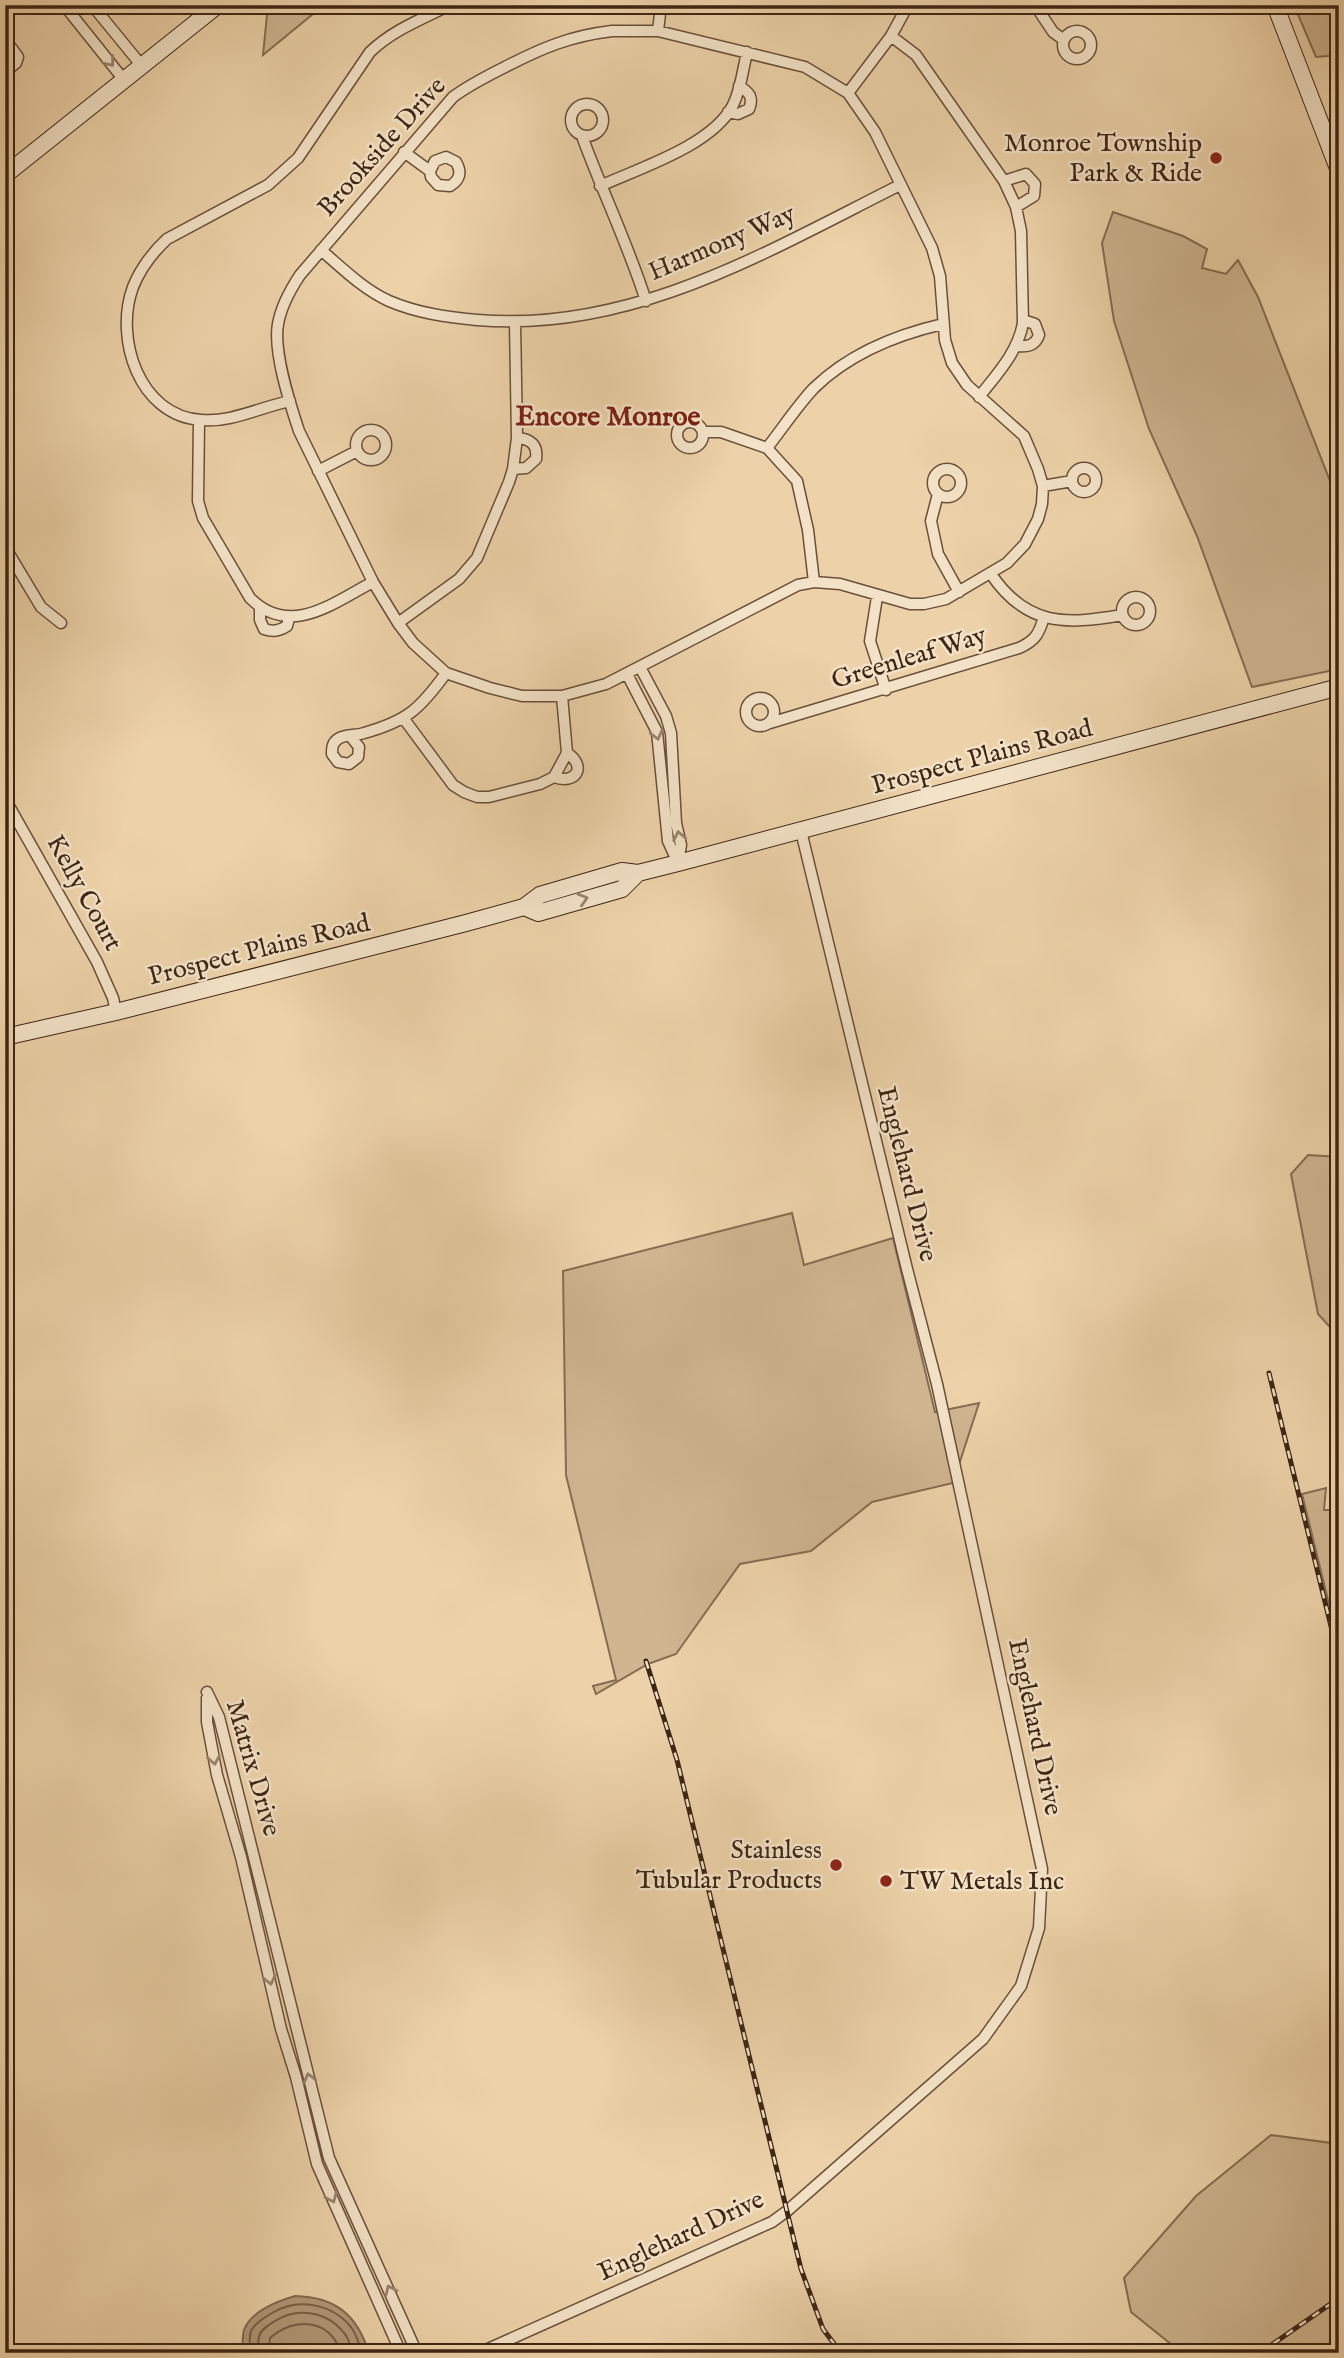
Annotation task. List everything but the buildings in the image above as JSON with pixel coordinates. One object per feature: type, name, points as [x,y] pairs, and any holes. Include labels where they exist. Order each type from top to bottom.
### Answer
[{"type":"street","points":[[64,5],[124,80]]},
{"type":"street","points":[[92,5],[142,66]]},
{"type":"street","points":[[5,175],[218,5]]},
{"type":"street","points":[[290,401],[226,419],[200,421],[169,410],[157,402],[145,389],[134,366],[127,320],[132,290],[142,268],[167,239],[268,184],[298,158],[370,52],[391,34],[450,5]]},
{"type":"street","points":[[658,31],[661,5]]},
{"type":"street","points":[[848,93],[891,36],[908,5]]},
{"type":"street","points":[[1035,5],[1053,32],[1065,40]]},
{"type":"street","points":[[1275,5],[1339,171]]},
{"type":"street","points":[[81,26],[91,15],[101,16]]},
{"type":"street","name":"Brookside Drive","points":[[658,31],[747,52],[805,66],[848,93],[875,132],[932,248],[940,276],[945,340],[953,363],[967,385],[1024,436],[1032,452],[1043,486],[1038,519],[1033,532],[1015,556],[991,574],[939,602],[910,604],[877,597],[840,584],[814,582],[789,589],[606,684],[562,696],[522,696],[446,673],[421,651],[398,624],[373,582],[299,431],[277,341],[278,324],[289,292],[321,250],[442,108],[467,87],[543,48],[583,34],[658,31]]},
{"type":"street","points":[[891,36],[916,55],[1004,181],[1016,207],[1021,231],[1023,320],[1017,346],[979,397]]},
{"type":"street","points":[[5,39],[18,57],[16,63],[5,72]]},
{"type":"street","points":[[600,186],[706,136],[733,105],[747,52]]},
{"type":"street","points":[[728,112],[745,112],[751,103],[748,91],[739,86]]},
{"type":"street","points":[[582,136],[600,186],[632,256],[646,300]]},
{"type":"street","points":[[404,152],[430,171]]},
{"type":"street","points":[[1004,181],[1026,174],[1035,184],[1034,196],[1016,207]]},
{"type":"street","name":"Harmony Way","points":[[321,250],[359,284],[389,301],[438,317],[514,323],[580,317],[646,300],[703,281],[900,185]]},
{"type":"street","points":[[1017,346],[1032,345],[1039,335],[1035,324],[1023,320]]},
{"type":"street","points":[[398,624],[459,579],[477,558],[513,469],[517,438],[514,323]]},
{"type":"street","points":[[767,448],[813,389],[837,369],[866,350],[893,337],[943,324]]},
{"type":"street","points":[[200,421],[198,501],[203,518],[250,598],[260,608],[289,618],[308,616],[373,582]]},
{"type":"street","points":[[703,432],[721,432],[767,448],[797,481],[814,582]]},
{"type":"street","points":[[513,469],[526,468],[536,459],[537,450],[534,445],[527,439],[517,438]]},
{"type":"street","points":[[318,471],[357,451]]},
{"type":"street","points":[[1043,486],[1072,481]]},
{"type":"street","points":[[938,494],[931,521],[938,554],[958,592]]},
{"type":"street","points":[[5,547],[41,607],[61,623]]},
{"type":"street","points":[[991,574],[1011,600],[1044,617],[1070,621],[1122,615]]},
{"type":"street","points":[[877,597],[870,641],[886,690]]},
{"type":"street","points":[[260,608],[260,620],[264,629],[280,630],[287,626],[289,618]]},
{"type":"street","name":"Greenleaf Way","points":[[770,723],[886,690],[1032,642],[1039,634],[1044,617]]},
{"type":"street","points":[[640,667],[666,716],[671,733],[676,823],[681,845],[678,863]]},
{"type":"street","points":[[351,737],[404,719],[428,698],[446,673]]},
{"type":"street","points":[[627,674],[657,732],[668,841],[678,863]]},
{"type":"street","name":"Prospect Plains Road","points":[[5,1037],[116,1012],[524,907],[538,913],[622,889],[638,873],[1339,687]]},
{"type":"street","points":[[404,719],[453,785],[477,797],[489,797],[540,784],[554,777],[567,752],[562,696]]},
{"type":"street","points":[[554,777],[560,780],[577,774],[576,758],[567,752]]},
{"type":"street","name":"Kelly Court","points":[[5,799],[97,962],[114,998],[116,1012]]},
{"type":"street","name":"Englehard Drive","points":[[479,2353],[772,2222],[984,2039],[1021,1986],[1039,1928],[1042,1869],[937,1384],[906,1269],[801,831]]},
{"type":"street","name":"Matrix Drive","points":[[401,2353],[317,2164],[296,2077],[281,2029],[241,1857],[216,1775],[207,1722],[207,1692],[219,1717],[330,2158],[417,2353]]},
{"type":"shaded area","points":[[268,5],[324,5],[263,55]]},
{"type":"shaded area","points":[[1294,5],[1339,5],[1339,55],[1316,57]]},
{"type":"shaded area","points":[[1113,212],[1183,236],[1207,249],[1202,268],[1226,274],[1238,260],[1258,297],[1339,504],[1339,669],[1252,687],[1197,536],[1149,429],[1114,321],[1102,243]]},
{"type":"shaded area","points":[[1308,1155],[1339,1157],[1339,1337],[1318,1314],[1291,1174]]},
{"type":"shaded area","points":[[792,1213],[804,1265],[893,1238],[935,1412],[979,1403],[953,1483],[872,1502],[811,1551],[740,1564],[676,1654],[648,1664],[596,1694],[593,1686],[616,1680],[566,1475],[563,1271]]},
{"type":"shaded area","points":[[1326,1488],[1324,1510],[1339,1510],[1339,1645],[1302,1494]]},
{"type":"shaded area","points":[[1271,2135],[1339,2144],[1339,2353],[1182,2353],[1131,2312],[1124,2278],[1196,2196]]},
{"type":"water","points":[[295,2296],[322,2300],[343,2311],[358,2328],[369,2353],[242,2353],[244,2330],[253,2317],[273,2304]]},
{"type":"railway","points":[[1269,1373],[1339,1659]]},
{"type":"railway","points":[[646,1661],[677,1760],[801,2269],[823,2329],[841,2353]]},
{"type":"railway","points":[[1260,2353],[1339,2298]]},
{"type":"place","name":"Monroe Township Park & Ride","points":[[1216,158]]},
{"type":"place","name":"Stainless Tubular Products","points":[[836,1865]]},
{"type":"place","name":"TW Metals Inc","points":[[886,1881]]},
{"type":"district","name":"Encore Monroe","points":[[608,417]]}]
